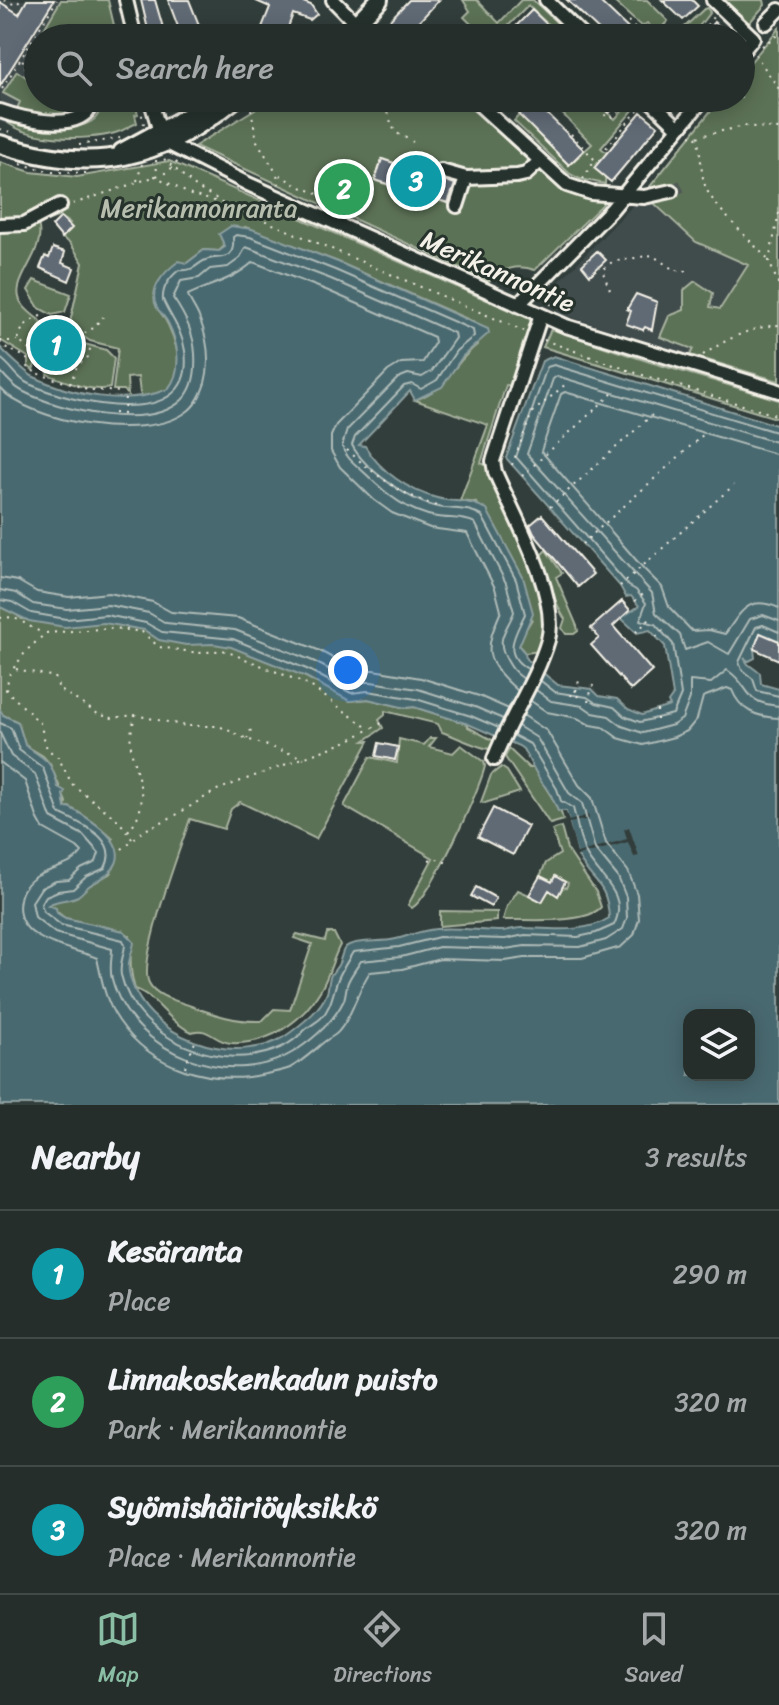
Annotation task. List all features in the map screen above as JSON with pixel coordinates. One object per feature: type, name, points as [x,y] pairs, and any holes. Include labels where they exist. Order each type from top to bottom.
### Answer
[{"type":"main road","points":[[356,24],[379,0]]},
{"type":"main road","points":[[165,148],[202,112]]},
{"type":"main road","points":[[0,144],[50,158],[92,159],[142,154],[165,148],[217,112]]},
{"type":"street","points":[[126,0],[132,24]]},
{"type":"street","points":[[333,0],[356,24]]},
{"type":"street","points":[[546,0],[571,24]]},
{"type":"street","points":[[715,6],[731,24]]},
{"type":"street","points":[[766,23],[779,10]]},
{"type":"street","points":[[0,111],[39,121],[62,122],[74,120],[87,112]]},
{"type":"street","points":[[154,112],[165,148]]},
{"type":"street","points":[[487,112],[556,177],[579,190],[644,197],[671,191]]},
{"type":"street","points":[[660,112],[679,128]]},
{"type":"street","points":[[518,305],[624,195],[692,112]]},
{"type":"street","name":"Merikannontie","points":[[165,148],[546,318],[779,391]]},
{"type":"street","points":[[441,171],[466,178],[517,176],[526,174],[539,162]]},
{"type":"street","points":[[457,206],[466,178]]},
{"type":"street","points":[[0,225],[24,224],[60,205]]},
{"type":"street","points":[[494,759],[541,658],[551,624],[546,589],[493,461],[534,336],[546,318]]},
{"type":"path","points":[[4,0],[16,5],[21,0]]},
{"type":"path","points":[[42,24],[57,0]]},
{"type":"path","points":[[705,24],[715,6]]},
{"type":"path","points":[[628,21],[631,24]]},
{"type":"path","points":[[755,46],[779,34]]},
{"type":"path","points":[[755,52],[779,89]]},
{"type":"path","points":[[2,89],[24,53]]},
{"type":"path","points":[[20,59],[24,62]]},
{"type":"path","points":[[142,112],[144,122]]},
{"type":"path","points":[[252,112],[257,141],[277,174],[279,190]]},
{"type":"path","points":[[387,112],[395,132],[413,142]]},
{"type":"path","points":[[601,112],[606,118],[618,112]]},
{"type":"path","points":[[606,148],[636,112]]},
{"type":"path","points":[[679,128],[696,137],[744,126],[779,129]]},
{"type":"path","points":[[0,129],[20,136]]},
{"type":"path","points":[[571,134],[595,160],[584,174],[582,183]]},
{"type":"path","points":[[77,145],[125,137]]},
{"type":"path","points":[[696,137],[702,175],[710,197],[769,261],[779,286]]},
{"type":"path","points":[[155,176],[156,160],[165,148],[174,168],[197,188],[226,204],[534,336],[636,373],[779,416]]},
{"type":"path","points":[[60,205],[76,204],[155,176],[174,168],[179,160]]},
{"type":"path","points":[[136,181],[143,163]]},
{"type":"path","points":[[277,174],[323,197],[329,205],[327,212]]},
{"type":"path","points":[[155,176],[191,195],[226,204]]},
{"type":"path","points":[[769,261],[779,213]]},
{"type":"path","points":[[610,290],[602,270],[612,262],[652,255],[674,270],[686,271]]},
{"type":"path","points":[[546,318],[548,286]]},
{"type":"path","points":[[478,312],[481,305]]},
{"type":"path","points":[[18,340],[28,321],[41,316]]},
{"type":"path","points":[[77,336],[91,330],[103,317]]},
{"type":"path","points":[[698,361],[723,342],[748,331],[779,325]]},
{"type":"path","points":[[0,342],[18,340],[43,363],[39,374]]},
{"type":"path","points":[[0,342],[27,358],[29,370],[70,384],[124,393],[124,414],[114,413]]},
{"type":"path","points":[[70,384],[77,366],[88,357],[91,345]]},
{"type":"path","points":[[512,465],[532,413],[568,382]]},
{"type":"path","points":[[522,476],[615,391]]},
{"type":"path","points":[[550,507],[652,415]]},
{"type":"path","points":[[582,544],[705,433]]},
{"type":"path","points":[[347,450],[410,497],[439,507]]},
{"type":"path","points":[[391,485],[395,478]]},
{"type":"path","points":[[620,586],[734,485]]},
{"type":"path","points":[[429,504],[431,496]]},
{"type":"path","points":[[635,601],[647,591]]},
{"type":"path","points":[[0,618],[11,616],[46,633],[114,628],[142,632],[159,647],[199,653],[223,650],[309,685],[369,729]]},
{"type":"path","points":[[636,632],[653,616]]},
{"type":"path","points":[[656,637],[666,627]]},
{"type":"path","points":[[46,633],[27,650],[13,669],[6,690],[40,723],[47,749],[58,757],[72,784],[119,821],[132,839]]},
{"type":"path","points":[[13,669],[55,677],[59,689],[98,714],[112,718],[135,715],[186,726],[219,726],[304,758]]},
{"type":"path","points":[[577,698],[579,681]]},
{"type":"path","points":[[588,702],[593,685]]},
{"type":"path","points":[[571,696],[573,690],[576,691]]},
{"type":"path","points":[[657,710],[657,722]]},
{"type":"path","points":[[128,832],[136,821],[143,789],[130,743],[135,715]]},
{"type":"path","points":[[122,849],[132,839],[217,790],[343,743],[386,721]]},
{"type":"path","points":[[247,739],[251,730]]},
{"type":"path","points":[[429,860],[434,858],[448,863]]},
{"type":"path","points":[[185,1067],[195,1042]]},
{"type":"shaded area","points":[[0,0],[108,0],[114,24],[24,24],[24,112],[137,112],[137,123],[112,134],[76,139],[38,134],[0,122]]},
{"type":"shaded area","points":[[644,194],[696,242],[748,265],[690,355],[559,313],[555,286]]},
{"type":"green space","points":[[61,0],[108,0],[114,24],[47,24]]},
{"type":"green space","points":[[463,0],[477,0],[499,23],[521,0],[533,0],[558,24],[548,24],[528,6],[510,24],[471,24],[464,17],[470,11]]},
{"type":"green space","points":[[612,0],[647,0],[668,21],[665,24],[639,24]]},
{"type":"green space","points":[[724,0],[764,0],[765,5],[749,23]]},
{"type":"green space","points":[[704,9],[710,12],[701,24],[688,24]]},
{"type":"green space","points":[[779,28],[779,381],[690,355],[693,349],[660,337],[669,316],[684,310],[684,290],[695,281],[713,293],[710,307],[720,309],[748,265],[696,242],[644,194],[710,112],[755,112],[755,56]]},
{"type":"green space","points":[[17,71],[24,76],[24,112],[78,112],[62,117],[16,111],[20,102],[3,93]]},
{"type":"green space","points":[[137,112],[137,123],[103,136],[72,138],[23,131],[1,116],[62,127],[79,126],[99,113]]},
{"type":"green space","points":[[250,112],[479,112],[543,173],[580,195],[602,200],[603,204],[535,270],[511,268],[489,281],[195,146]],"holes":[[[382,159],[460,183],[453,205],[376,181]]]},
{"type":"green space","points":[[561,112],[608,112],[615,119],[621,112],[632,112],[601,148],[607,153],[605,184],[570,174],[514,121],[519,115],[569,165],[592,144]]},
{"type":"green space","name":"Merikannonranta","points":[[169,161],[530,319],[531,331],[513,386],[506,385],[481,463],[490,467],[542,592],[546,623],[540,651],[525,653],[519,646],[532,619],[477,503],[460,501],[488,425],[415,400],[435,389],[478,344],[474,322],[338,262],[245,227],[219,251],[204,250],[187,263],[158,309],[169,326],[176,349],[178,372],[174,381],[168,389],[143,397],[138,377],[127,378],[128,395],[124,390],[113,390],[118,348],[90,341],[69,327],[83,263],[70,243],[62,238],[70,223],[60,216],[38,224],[40,235],[37,246],[19,286],[22,304],[42,322],[32,348],[40,351],[39,357],[49,361],[52,356],[73,364],[81,343],[106,350],[114,358],[110,388],[87,387],[62,380],[47,374],[50,365],[36,362],[33,370],[28,366],[28,357],[0,340],[0,162],[31,172],[77,177]]},
{"type":"green space","points":[[34,280],[71,294],[65,312],[52,315],[39,308],[28,290]]},
{"type":"green space","points":[[551,329],[779,400],[779,419],[543,347]]},
{"type":"green space","points":[[546,550],[562,573],[556,577],[577,626],[578,631],[574,634],[566,634],[562,628],[565,619],[540,556]]},
{"type":"green space","points":[[0,607],[9,609],[22,619],[113,622],[223,640],[306,677],[350,701],[368,699],[414,707],[468,724],[468,727],[496,742],[491,749],[481,747],[442,732],[438,724],[385,711],[379,720],[383,728],[364,741],[369,741],[316,839],[240,802],[231,809],[224,829],[190,819],[154,929],[147,971],[152,988],[174,1000],[217,1015],[262,1021],[274,1009],[290,1010],[312,944],[294,938],[297,934],[325,941],[327,933],[334,933],[340,945],[320,991],[294,1022],[258,1040],[225,1042],[203,1031],[192,1032],[183,1028],[149,997],[135,989],[130,936],[123,931],[65,918],[48,905],[75,897],[111,873],[113,839],[69,807],[65,808],[66,802],[50,764],[25,745],[18,722],[3,715],[0,710]]},
{"type":"green space","points":[[430,738],[436,738],[429,747],[453,753],[461,745],[485,766],[465,818],[442,864],[412,908],[408,905],[433,858],[344,806],[370,757],[397,763],[399,739],[424,745]]},
{"type":"green space","points":[[509,749],[529,768],[534,768],[564,820],[550,824],[505,757]]},
{"type":"green space","points":[[501,767],[520,792],[481,802],[491,775]]},
{"type":"green space","points":[[561,827],[567,849],[596,892],[601,907],[593,913],[569,919],[503,920],[507,906],[518,890],[529,895],[549,890],[558,895],[563,887],[566,888],[568,883],[555,877],[552,882],[540,876],[546,863],[560,854],[552,830]]},
{"type":"green space","points":[[440,911],[497,912],[497,921],[440,926]]},
{"type":"water","points":[[231,226],[252,229],[338,262],[488,329],[489,333],[463,356],[442,387],[415,400],[410,391],[359,445],[365,446],[387,472],[416,490],[437,498],[475,504],[487,510],[523,577],[533,613],[519,646],[526,659],[558,685],[592,689],[599,696],[617,699],[628,709],[642,715],[670,706],[668,702],[673,695],[665,646],[650,630],[637,633],[621,618],[639,606],[631,596],[626,597],[620,586],[506,458],[542,361],[554,356],[779,426],[779,641],[761,633],[754,649],[755,658],[749,661],[744,658],[760,673],[761,684],[779,689],[779,1105],[0,1105],[0,710],[3,715],[18,722],[25,745],[50,765],[58,787],[65,791],[65,808],[69,807],[105,831],[118,852],[116,863],[108,873],[78,896],[48,905],[56,908],[57,913],[65,918],[124,931],[134,942],[129,971],[137,994],[152,1014],[171,1030],[195,1041],[220,1048],[245,1049],[270,1044],[291,1032],[320,1005],[343,951],[354,943],[390,940],[436,929],[503,931],[580,928],[609,918],[602,889],[576,851],[566,812],[558,811],[550,793],[519,746],[468,724],[414,707],[368,699],[350,701],[306,677],[231,647],[159,640],[144,630],[104,623],[65,627],[29,621],[0,607],[0,347],[32,376],[64,389],[117,398],[168,389],[176,374],[176,347],[168,323],[154,301],[156,287],[163,275],[179,261],[187,263],[204,250],[219,251],[225,247],[219,234]]},
{"type":"pier","points":[[562,812],[566,812],[569,821],[588,815],[589,819],[569,823],[577,853],[627,839],[624,829],[629,827],[639,856],[634,857],[628,842],[574,857]]},
{"type":"building","points":[[27,0],[54,0],[39,24],[24,24],[24,48],[0,86],[0,2],[19,14]]},
{"type":"building","points":[[141,0],[155,0],[162,24],[147,24]]},
{"type":"building","points":[[168,0],[189,0],[199,24],[177,24]]},
{"type":"building","points":[[254,0],[298,0],[311,5],[317,14],[310,20],[293,14],[289,24],[263,24],[270,7]]},
{"type":"building","points":[[409,0],[439,0],[417,24],[386,24]]},
{"type":"building","points":[[567,0],[598,0],[623,24],[592,24]]},
{"type":"building","points":[[662,0],[692,0],[698,6],[683,20]]},
{"type":"building","points":[[532,10],[546,24],[518,24]]},
{"type":"building","points":[[522,112],[545,112],[584,150],[569,165],[519,115]]},
{"type":"building","points":[[641,112],[658,126],[611,182],[594,168]]},
{"type":"building","points":[[382,159],[455,184],[448,203],[375,180]]},
{"type":"building","points":[[61,217],[72,228],[62,238],[52,226]]},
{"type":"building","points":[[53,248],[65,252],[62,263],[74,268],[69,281],[40,268]]},
{"type":"building","points":[[597,251],[606,260],[590,275],[582,265]]},
{"type":"building","points":[[636,294],[657,302],[652,330],[626,324],[631,311],[627,309]]},
{"type":"building","points":[[41,326],[59,330],[58,334],[81,343],[74,360],[52,356],[50,361],[38,356],[40,351],[32,348]]},
{"type":"building","points":[[542,515],[593,574],[578,587],[534,534],[530,525]]},
{"type":"building","points":[[622,601],[630,610],[613,626],[652,671],[631,690],[591,645],[599,638],[591,628]]},
{"type":"building","points":[[760,633],[779,641],[779,660],[754,649]]},
{"type":"building","points":[[379,743],[398,747],[395,760],[376,756]]},
{"type":"building","points":[[493,808],[528,826],[513,855],[478,837]]},
{"type":"building","points":[[540,876],[552,882],[555,876],[565,882],[558,896],[549,890],[542,902],[529,895]]},
{"type":"building","points":[[476,887],[496,898],[491,907],[471,896]]},
{"type":"tunnel","points":[[671,191],[684,185]]},
{"type":"place","name":"Syömishäiriöyksikkö","points":[[416,181]]},
{"type":"place","name":"Linnakoskenkadun puisto","points":[[344,189]]},
{"type":"place","name":"Kesäranta","points":[[56,345]]}]
